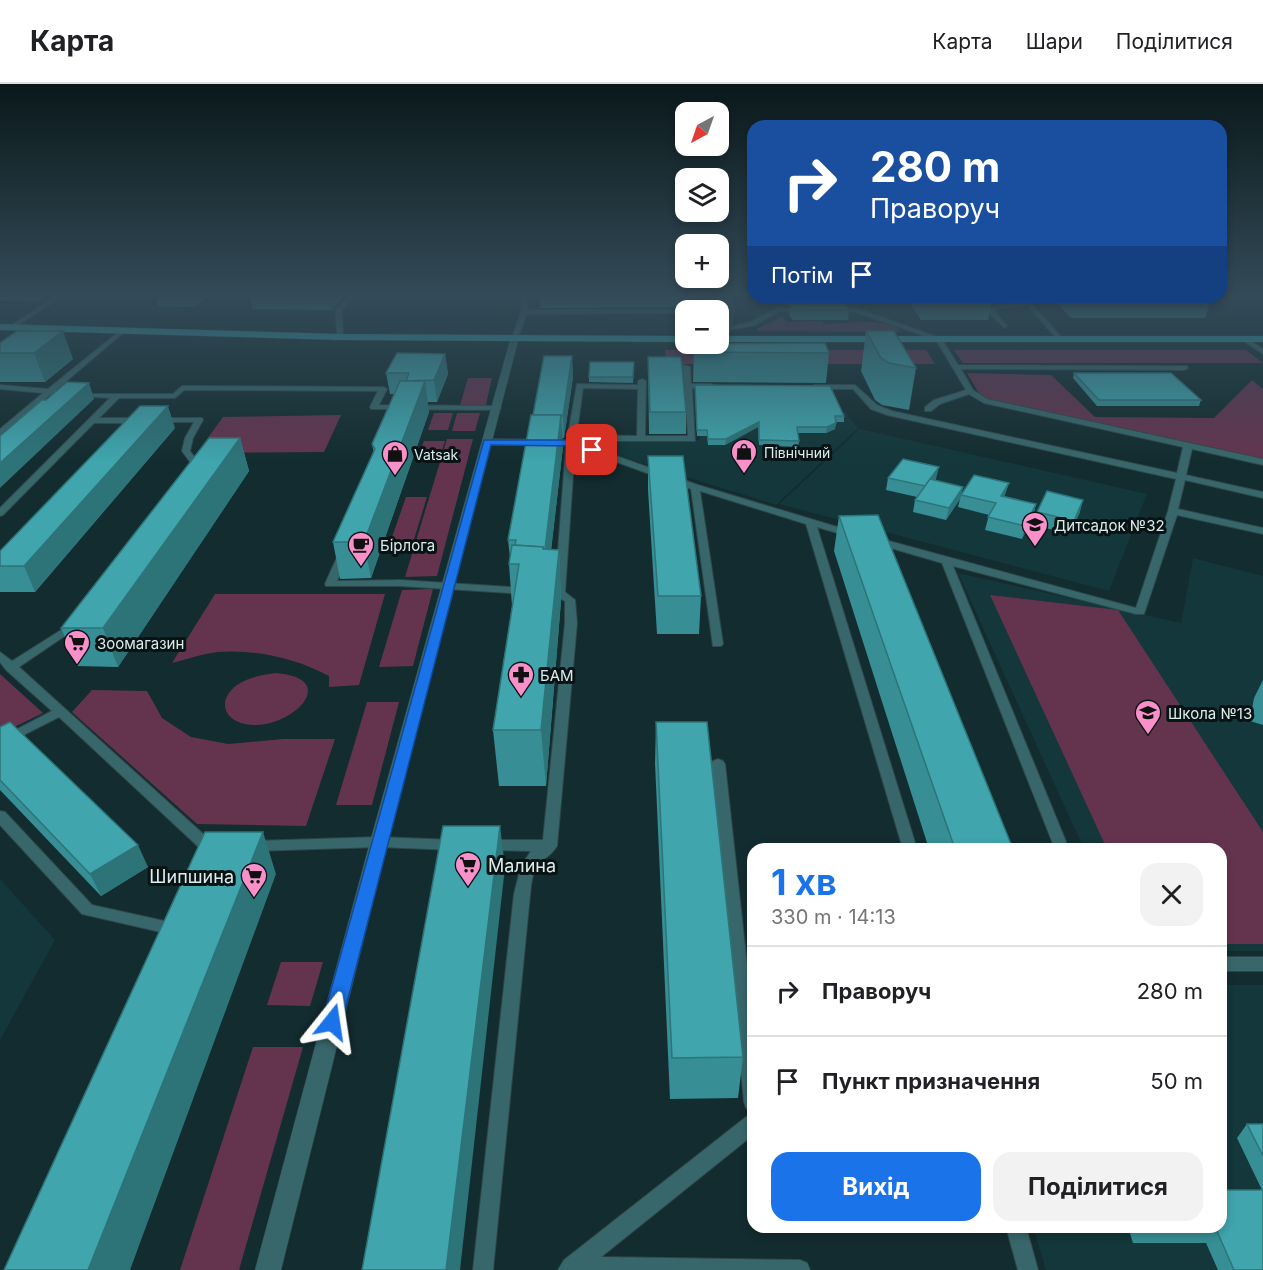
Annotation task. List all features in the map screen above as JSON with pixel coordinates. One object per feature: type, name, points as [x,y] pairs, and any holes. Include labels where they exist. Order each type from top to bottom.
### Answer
[{"type":"street","points":[[268,1270],[379,842],[450,587],[511,351]]},
{"type":"lane","points":[[0,433],[98,351]]},
{"type":"lane","points":[[947,351],[970,391],[984,401],[1263,462]]},
{"type":"lane","points":[[487,442],[571,443],[589,438],[692,439],[686,367]]},
{"type":"lane","points":[[957,368],[1184,368]]},
{"type":"lane","points":[[560,593],[571,443],[581,384],[642,384],[642,438]]},
{"type":"lane","points":[[689,386],[724,386]]},
{"type":"lane","points":[[0,387],[117,396],[175,396],[182,388],[383,389],[374,407],[496,408]]},
{"type":"lane","points":[[801,387],[855,387],[874,407],[1263,495]]},
{"type":"lane","points":[[928,409],[937,402],[970,391]]},
{"type":"lane","points":[[0,513],[117,396]]},
{"type":"lane","points":[[393,417],[397,407]]},
{"type":"lane","points":[[127,429],[135,420]]},
{"type":"lane","points":[[92,421],[199,420],[189,438],[186,451],[201,471],[194,480]]},
{"type":"lane","points":[[571,443],[695,488],[811,523],[1140,612],[1173,511],[1188,446]]},
{"type":"lane","points":[[695,488],[717,644]]},
{"type":"lane","points":[[1173,511],[1263,531]]},
{"type":"lane","points":[[811,523],[908,843]]},
{"type":"lane","points":[[348,543],[330,584],[400,584],[560,593],[570,600],[571,623],[550,846]]},
{"type":"lane","points":[[946,561],[1060,843]]},
{"type":"lane","points":[[10,667],[90,615]]},
{"type":"lane","points":[[0,656],[209,848],[379,842],[550,846]]},
{"type":"lane","points":[[0,743],[59,712]]},
{"type":"lane","points":[[718,764],[747,1044]]},
{"type":"lane","points":[[0,816],[87,910],[185,932]]},
{"type":"lane","points":[[483,1270],[525,874],[532,856],[550,846]]},
{"type":"lane","points":[[211,869],[232,847]]},
{"type":"lane","points":[[1227,964],[1263,964]]},
{"type":"lane","points":[[569,1269],[747,1128]]},
{"type":"lane","points":[[1018,1233],[1028,1270]]},
{"type":"lane","points":[[569,1269],[800,1270]]},
{"type":"shaded area","points":[[665,351],[675,351],[675,354],[729,354],[729,351],[927,351],[935,364],[666,364]]},
{"type":"shaded area","points":[[955,351],[1248,351],[1263,363],[963,363]]},
{"type":"shaded area","points":[[967,373],[1051,375],[1095,417],[1214,418],[1252,380],[1263,389],[1263,461],[983,400]]},
{"type":"shaded area","points":[[468,378],[492,378],[486,405],[460,405]]},
{"type":"shaded area","name":"Північний","points":[[698,409],[845,412],[858,428],[776,505],[581,444],[581,440],[700,440]]},
{"type":"shaded area","points":[[434,413],[453,413],[448,430],[428,430]]},
{"type":"shaded area","points":[[457,413],[480,413],[475,431],[452,431]]},
{"type":"shaded area","points":[[341,415],[324,452],[197,453],[223,417]]},
{"type":"shaded area","name":"Дитсадок №32","points":[[860,429],[1147,494],[1109,591],[779,504]]},
{"type":"shaded area","points":[[447,439],[473,439],[437,576],[405,577]]},
{"type":"shaded area","points":[[424,441],[445,441],[439,459],[417,459]]},
{"type":"shaded area","points":[[406,497],[427,497],[412,546],[389,546]]},
{"type":"shaded area","name":"Школа №13","points":[[1193,558],[1263,576],[1263,951],[1227,951],[1227,843],[1081,843],[958,573],[1181,623]]},
{"type":"shaded area","points":[[433,589],[413,666],[379,667],[402,590]]},
{"type":"shaded area","points":[[215,594],[385,594],[359,685],[329,687],[329,676],[303,664],[275,656],[246,652],[217,652],[172,663]]},
{"type":"shaded area","points":[[990,595],[1118,610],[1263,832],[1263,944],[1227,944],[1227,843],[1104,843]]},
{"type":"shaded area","points":[[276,673],[296,677],[306,685],[308,694],[302,704],[277,721],[261,725],[245,724],[231,718],[225,708],[225,702],[231,690],[246,680]]},
{"type":"shaded area","points":[[0,674],[43,713],[0,734]]},
{"type":"shaded area","points":[[92,690],[147,691],[162,718],[191,737],[228,744],[283,739],[335,739],[306,826],[197,824],[72,712]]},
{"type":"shaded area","points":[[367,702],[399,702],[372,805],[336,805]]},
{"type":"shaded area","points":[[0,879],[55,940],[0,1040]]},
{"type":"shaded area","points":[[281,962],[323,962],[310,1006],[267,1005]]},
{"type":"shaded area","points":[[1227,985],[1263,985],[1263,1270],[1046,1270],[1035,1233],[1227,1233]]},
{"type":"shaded area","points":[[253,1047],[303,1047],[239,1270],[180,1270]]},
{"type":"building","points":[[0,351],[36,351],[34,353]]},
{"type":"building","points":[[729,351],[828,351],[729,352]]},
{"type":"building","points":[[877,351],[906,351],[916,368],[889,363],[881,358]]},
{"type":"building","points":[[397,353],[445,354],[434,380],[406,381],[409,373],[386,373]]},
{"type":"building","points":[[544,356],[572,356],[563,416],[533,415]]},
{"type":"building","points":[[648,357],[681,357],[686,412],[650,412]]},
{"type":"building","points":[[590,362],[634,362],[633,377],[589,377]]},
{"type":"building","points":[[1074,373],[1171,373],[1201,400],[1099,400]]},
{"type":"building","points":[[400,381],[425,381],[364,542],[333,542],[375,449],[372,444]]},
{"type":"building","points":[[67,382],[89,383],[0,463],[0,436]]},
{"type":"building","points":[[695,385],[830,386],[844,416],[835,416],[836,423],[827,427],[797,427],[799,441],[759,440],[759,422],[726,439],[708,439],[707,430],[697,430]]},
{"type":"building","points":[[140,406],[168,406],[24,566],[0,566],[0,551]]},
{"type":"building","points":[[531,415],[561,415],[545,549],[515,545],[516,540],[508,540]]},
{"type":"building","points":[[209,438],[240,438],[103,628],[61,628]]},
{"type":"building","points":[[648,456],[683,456],[701,596],[658,596]]},
{"type":"building","points":[[903,459],[939,467],[925,486],[888,478]]},
{"type":"building","points":[[974,475],[1009,483],[1001,496],[1036,504],[1025,526],[988,517],[996,503],[961,495]]},
{"type":"building","points":[[930,479],[963,487],[949,508],[915,500]]},
{"type":"building","points":[[1047,491],[1083,500],[1074,521],[1037,512]]},
{"type":"building","points":[[878,515],[1011,843],[953,843],[839,516]]},
{"type":"building","points":[[512,545],[559,550],[541,730],[493,730],[519,564],[509,564]]},
{"type":"building","points":[[10,722],[138,845],[90,874],[0,780],[0,727]]},
{"type":"building","points":[[656,722],[707,722],[743,1057],[672,1058]]},
{"type":"building","points":[[443,826],[500,826],[446,1270],[362,1270]]},
{"type":"building","points":[[205,832],[263,832],[88,1270],[4,1270]]},
{"type":"building","points":[[1247,1124],[1263,1124],[1263,1156]]},
{"type":"building","points":[[1227,1190],[1263,1190],[1263,1270],[1234,1270],[1218,1233],[1227,1233]]},
{"type":"place","name":"Північний","points":[[744,475]]},
{"type":"place","name":"Vatsak","points":[[395,477]]},
{"type":"place","name":"Дитсадок №32","points":[[1035,548]]},
{"type":"place","name":"Бірлога","points":[[361,568]]},
{"type":"place","name":"Зоомагазин","points":[[77,666]]},
{"type":"place","name":"БАМ","points":[[521,698]]},
{"type":"place","name":"Школа №13","points":[[1148,736]]},
{"type":"place","name":"Малина","points":[[468,888]]},
{"type":"place","name":"Шипшина","points":[[254,899]]},
{"type":"route","points":[[332,1022],[487,442],[571,443],[592,450]]}]
